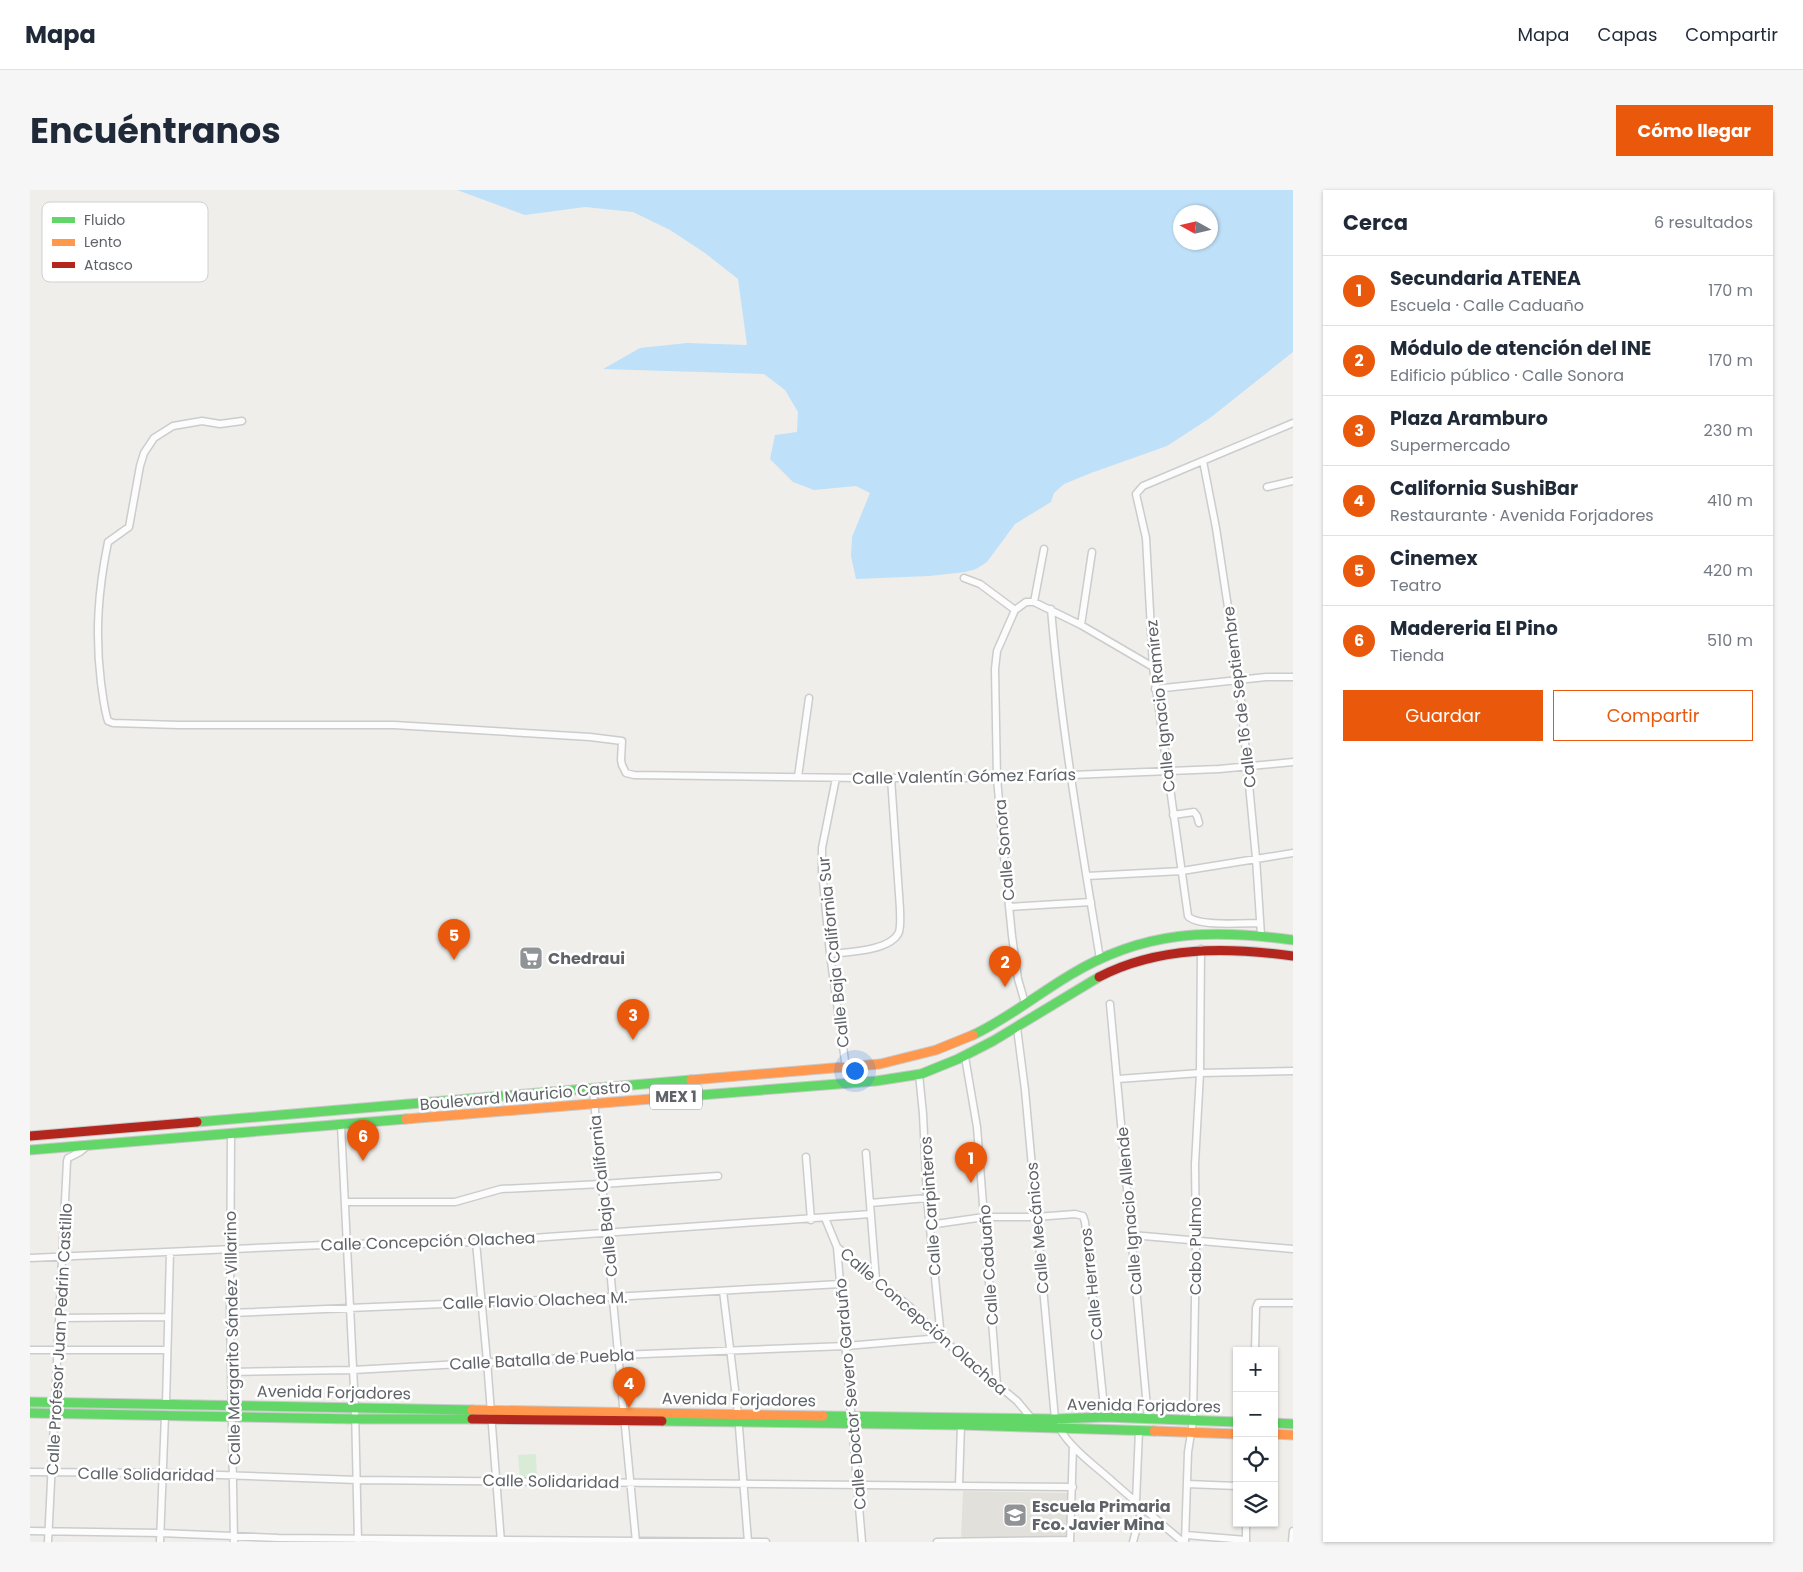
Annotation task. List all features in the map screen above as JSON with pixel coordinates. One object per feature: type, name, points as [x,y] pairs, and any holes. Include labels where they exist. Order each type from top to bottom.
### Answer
[{"type":"main road","name":"Boulevard Mauricio Castro","points":[[30,1136],[593,1090],[880,1064],[911,1059],[956,1043],[990,1026],[1054,984],[1100,959],[1124,949],[1172,937],[1225,934],[1293,940]]},
{"type":"main road","name":"Boulevard Mauricio Castro","points":[[30,1150],[876,1081],[919,1074],[964,1057],[1113,970],[1171,953],[1201,949],[1234,949],[1293,956]]},
{"type":"main road","points":[[792,1088],[807,1081],[818,1070]]},
{"type":"main road","name":"Avenida Forjadores","points":[[30,1402],[355,1408],[490,1415]]},
{"type":"main road","name":"Avenida Forjadores","points":[[30,1413],[355,1419],[490,1415],[852,1420],[1032,1419],[1056,1423],[1139,1430],[1233,1434]]},
{"type":"main road","name":"Avenida Forjadores","points":[[852,1420],[961,1425],[1056,1423],[1105,1418],[1233,1422]]},
{"type":"main road","points":[[1278,1423],[1293,1424]]},
{"type":"main road","points":[[1278,1434],[1293,1435]]},
{"type":"street","name":"Calle Valentín Gómez Farías","points":[[242,421],[220,424],[202,421],[173,426],[154,438],[144,454],[129,527],[108,542],[102,574],[97,626],[100,672],[105,712],[108,721],[113,723],[178,725],[394,724],[590,737],[622,741],[622,765],[626,773],[634,775],[997,778],[1167,772],[1293,762]]},
{"type":"street","points":[[1203,461],[1293,423]]},
{"type":"street","name":"Calle Ignacio Ramírez","points":[[1203,461],[1143,486],[1136,492],[1148,552],[1155,689],[1188,916],[1190,919],[1202,922],[1260,923]]},
{"type":"street","name":"Calle 16 de Septiembre","points":[[1203,461],[1216,528],[1239,680],[1256,858],[1261,936]]},
{"type":"street","points":[[1267,487],[1293,481]]},
{"type":"street","points":[[1034,602],[1044,549]]},
{"type":"street","points":[[1081,625],[1092,552]]},
{"type":"street","points":[[964,578],[980,584],[1015,610],[1026,602],[1034,602],[1051,609],[1153,667]]},
{"type":"street","points":[[1051,609],[1055,659],[1071,774],[1100,959]]},
{"type":"street","name":"Calle Sonora","points":[[1015,610],[1003,635],[995,662],[997,778],[1009,907],[1018,979],[1025,1003]]},
{"type":"street","points":[[1155,689],[1293,676]]},
{"type":"street","points":[[798,777],[809,698]]},
{"type":"street","name":"Calle Baja California Sur","points":[[836,778],[822,858],[830,954],[846,1068]]},
{"type":"street","points":[[830,954],[870,949],[887,944],[896,937],[900,926],[891,778]]},
{"type":"street","points":[[1172,815],[1194,812],[1198,816],[1199,823]]},
{"type":"street","points":[[1088,876],[1182,871],[1293,853]]},
{"type":"street","points":[[1009,907],[1091,902]]},
{"type":"street","name":"Cabo Pulmo","points":[[1185,1540],[1188,1452],[1193,1421],[1196,1241],[1195,1164],[1200,1073],[1201,949]]},
{"type":"street","name":"Calle Ignacio Allende","points":[[1110,1004],[1148,1418]]},
{"type":"street","name":"Calle Mecánicos","points":[[1016,1028],[1025,1090],[1056,1423]]},
{"type":"street","name":"Calle Caduaño","points":[[964,1057],[976,1127],[997,1385]]},
{"type":"street","points":[[1118,1079],[1200,1073],[1293,1071]]},
{"type":"street","name":"Calle Carpinteros","points":[[919,1074],[929,1225],[941,1338]]},
{"type":"street","name":"Calle Baja California","points":[[593,1090],[636,1542]]},
{"type":"street","points":[[341,1125],[355,1408],[358,1541]]},
{"type":"street","name":"Calle Margarito Sández Villarino","points":[[231,1134],[230,1313],[234,1539]]},
{"type":"street","name":"Calle Profesor Juan Pedrin Castillo","points":[[48,1542],[53,1473],[67,1162],[68,1158],[87,1146]]},
{"type":"street","points":[[866,1153],[876,1280]]},
{"type":"street","points":[[806,1157],[811,1220]]},
{"type":"street","points":[[345,1202],[455,1202],[502,1189],[718,1176]]},
{"type":"street","points":[[870,1203],[927,1198]]},
{"type":"street","name":"Calle Concepción Olachea","points":[[30,1258],[347,1244],[476,1242],[811,1220],[871,1214]]},
{"type":"street","name":"Calle Herreros","points":[[929,1225],[984,1217],[1036,1217],[1081,1214],[1084,1219],[1105,1418]]},
{"type":"street","name":"Calle Concepción Olachea","points":[[825,1218],[837,1246],[916,1312],[941,1338],[1017,1400],[1032,1419]]},
{"type":"street","points":[[1132,1235],[1293,1249]]},
{"type":"street","points":[[476,1242],[500,1541]]},
{"type":"street","name":"Calle Doctor Severo Garduño","points":[[837,1246],[862,1542]]},
{"type":"street","points":[[166,1404],[170,1252]]},
{"type":"street","name":"Calle Flavio Olachea M.","points":[[230,1313],[613,1297],[840,1284]]},
{"type":"street","points":[[723,1291],[738,1418],[748,1542]]},
{"type":"street","points":[[1254,1347],[1256,1308],[1258,1303],[1293,1303]]},
{"type":"street","points":[[60,1318],[168,1317]]},
{"type":"street","name":"Calle Batalla de Puebla","points":[[231,1372],[353,1370],[487,1361],[846,1346],[941,1338]]},
{"type":"street","points":[[30,1350],[167,1350]]},
{"type":"street","points":[[160,1542],[165,1416]]},
{"type":"street","points":[[1056,1423],[1073,1446],[1142,1509],[1185,1540],[1246,1541],[1246,1527]]},
{"type":"street","points":[[959,1485],[961,1425]]},
{"type":"street","points":[[1136,1502],[1139,1430]]},
{"type":"street","points":[[937,1542],[1070,1541],[1073,1446]]},
{"type":"street","name":"Calle Solidaridad","points":[[30,1472],[163,1473],[357,1480],[1073,1487]]},
{"type":"street","points":[[1187,1484],[1233,1486]]},
{"type":"street","points":[[1133,1542],[1142,1509]]},
{"type":"street","points":[[30,1531],[160,1533],[234,1539],[358,1541],[766,1542]]},
{"type":"street","points":[[1292,1542],[1293,1532]]},
{"type":"shaded area","name":"Escuela Primaria Fco. Javier Mina","points":[[963,1491],[1067,1493],[1067,1537],[961,1539]]},
{"type":"green space","points":[[536,1454],[537,1477],[520,1479],[518,1455]]},
{"type":"water","points":[[457,190],[1293,190],[1293,352],[1210,418],[1167,446],[1064,484],[1054,493],[1051,502],[1015,524],[987,562],[976,569],[929,576],[856,579],[851,556],[852,537],[870,493],[856,486],[814,490],[793,482],[770,459],[775,435],[797,432],[798,412],[785,390],[764,374],[603,369],[640,348],[687,343],[747,345],[738,279],[705,253],[670,230],[633,212],[585,207],[525,215]]},
{"type":"traffic: fast","points":[[973,1035],[998,1022],[1070,975],[1097,960],[1124,949],[1151,941],[1205,934],[1234,934],[1293,940]]},
{"type":"traffic: fast","points":[[663,1098],[876,1081],[921,1074],[958,1059],[993,1041],[1099,977]]},
{"type":"traffic: fast","points":[[197,1122],[691,1080]]},
{"type":"traffic: fast","points":[[30,1150],[406,1119]]},
{"type":"traffic: fast","points":[[30,1402],[472,1410]]},
{"type":"traffic: fast","points":[[30,1413],[355,1419],[472,1419]]},
{"type":"traffic: fast","points":[[823,1416],[1055,1419],[1105,1417],[1233,1422]]},
{"type":"traffic: fast","points":[[662,1421],[961,1425],[1154,1431]]},
{"type":"traffic: fast","points":[[1278,1423],[1293,1424]]},
{"type":"traffic: slow","points":[[691,1080],[880,1064],[936,1050],[973,1035]]},
{"type":"traffic: slow","points":[[406,1119],[663,1098]]},
{"type":"traffic: slow","points":[[472,1410],[823,1416]]},
{"type":"traffic: slow","points":[[1154,1431],[1233,1434]]},
{"type":"traffic: slow","points":[[1278,1434],[1293,1435]]},
{"type":"traffic: jam","points":[[1099,977],[1145,959],[1169,954],[1243,951],[1293,956]]},
{"type":"traffic: jam","points":[[30,1136],[197,1122]]},
{"type":"traffic: jam","points":[[472,1419],[662,1421]]},
{"type":"place","name":"Chedraui","points":[[531,958]]},
{"type":"place","name":"Cinemex","points":[[454,960]]},
{"type":"place","name":"Módulo de atención del INE","points":[[1005,987]]},
{"type":"place","name":"Plaza Aramburo","points":[[633,1040]]},
{"type":"place","name":"Madereria El Pino","points":[[363,1161]]},
{"type":"place","name":"Secundaria ATENEA","points":[[971,1183]]},
{"type":"place","name":"California SushiBar","points":[[629,1408]]},
{"type":"place","name":"Escuela Primaria Fco. Javier Mina","points":[[1015,1515]]}]
